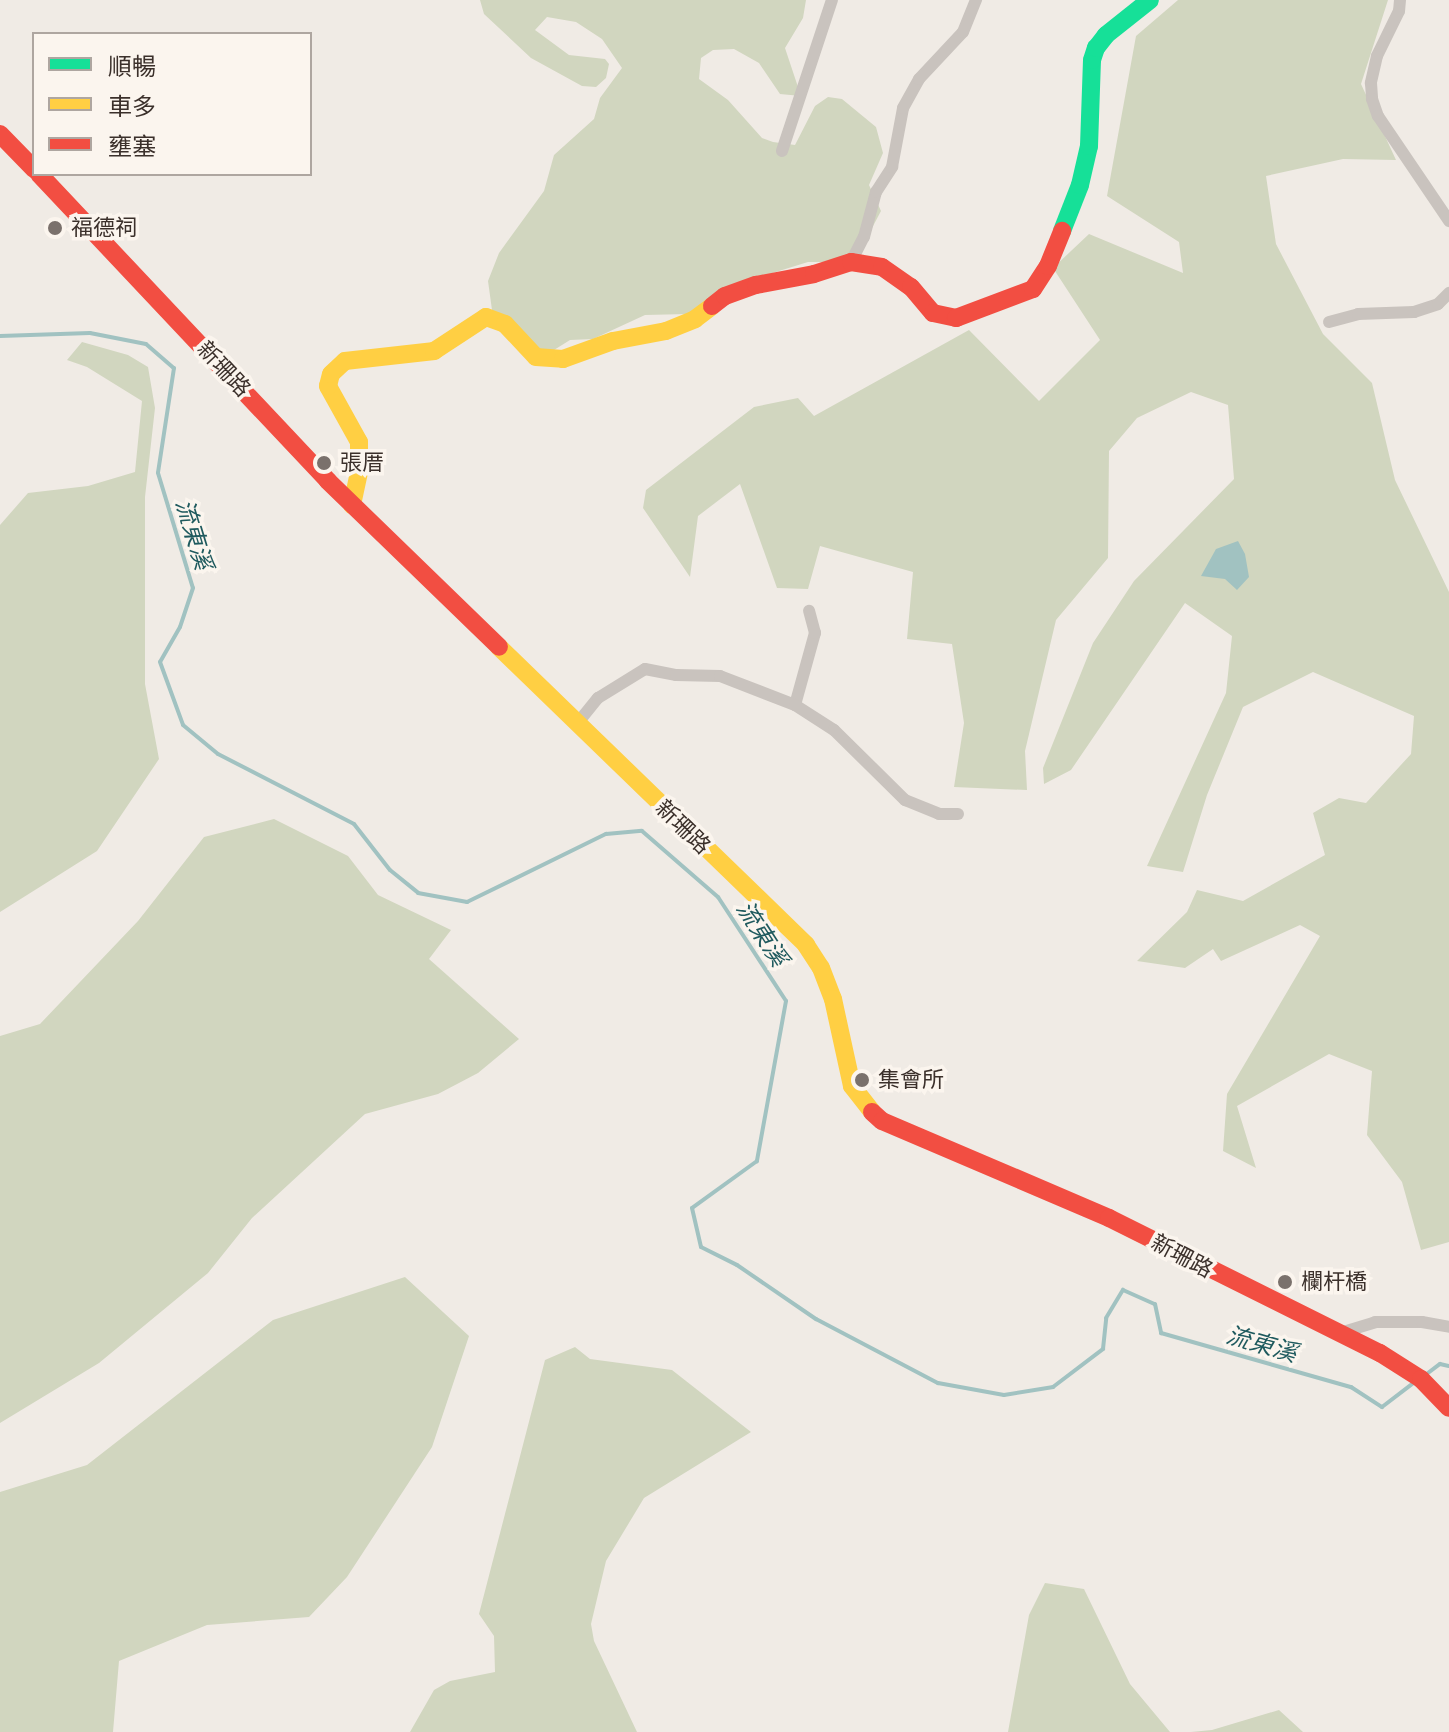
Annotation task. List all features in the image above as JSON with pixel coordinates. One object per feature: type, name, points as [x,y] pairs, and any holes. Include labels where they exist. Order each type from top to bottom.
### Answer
[{"type":"street","points":[[782,151],[832,0]]},
{"type":"street","points":[[851,262],[864,237],[876,192],[892,167],[903,108],[919,79],[963,32],[976,0]]},
{"type":"street","points":[[352,505],[359,471],[359,442],[328,386],[331,374],[345,361],[434,351],[486,317],[505,324],[536,357],[563,359],[613,341],[666,331],[695,319],[725,296],[756,285],[814,274],[851,262],[882,267],[911,287],[933,313],[956,318],[1033,289],[1048,266],[1080,185],[1089,146],[1092,60],[1096,48],[1106,35],[1150,0]]},
{"type":"street","points":[[1409,0],[1399,5],[1377,56],[1371,83],[1372,99],[1378,116],[1449,221]]},
{"type":"street","points":[[0,134],[32,167]]},
{"type":"street","name":"新珊路","points":[[41,176],[352,505],[806,945],[821,968],[833,999],[852,1086],[863,1104],[882,1121],[1109,1218],[1380,1353],[1421,1379],[1449,1408]]},
{"type":"street","points":[[1329,322],[1358,314],[1414,312],[1438,304],[1449,293]]},
{"type":"street","points":[[795,705],[815,633],[809,611]]},
{"type":"street","points":[[576,725],[598,698],[645,669],[676,675],[720,676],[795,705],[834,730],[905,800],[939,814],[958,814]]},
{"type":"street","points":[[1340,1333],[1375,1322],[1422,1322],[1449,1327]]},
{"type":"green space","points":[[480,0],[806,0],[803,18],[785,48],[801,96],[780,94],[759,63],[734,49],[713,50],[701,58],[699,79],[728,100],[762,138],[773,142],[795,145],[815,106],[828,97],[842,99],[876,127],[883,153],[869,185],[881,211],[864,243],[843,262],[808,262],[730,286],[688,314],[645,315],[593,339],[570,340],[546,355],[492,310],[488,281],[499,253],[544,191],[554,155],[594,119],[600,98],[622,68],[602,39],[576,22],[547,17],[535,30],[569,55],[605,59],[609,64],[606,78],[596,87],[582,86],[531,58],[484,14]]},
{"type":"green space","points":[[1178,0],[1388,0],[1361,84],[1396,160],[1343,159],[1266,176],[1276,244],[1323,334],[1372,383],[1395,480],[1449,592],[1449,1242],[1421,1250],[1402,1182],[1367,1135],[1372,1071],[1329,1054],[1237,1106],[1256,1168],[1223,1151],[1227,1094],[1320,936],[1300,925],[1221,961],[1213,949],[1185,968],[1137,961],[1187,912],[1197,890],[1243,901],[1325,855],[1313,813],[1339,798],[1366,803],[1411,754],[1414,716],[1313,672],[1243,707],[1207,795],[1183,872],[1147,866],[1226,693],[1232,636],[1185,603],[1071,770],[1044,784],[1043,768],[1093,643],[1134,581],[1234,479],[1228,405],[1191,392],[1137,418],[1109,451],[1108,558],[1056,620],[1025,751],[1027,790],[954,787],[964,723],[952,644],[907,639],[913,572],[820,546],[808,589],[777,588],[740,484],[698,516],[690,577],[643,508],[646,490],[754,407],[798,398],[814,416],[969,330],[1039,401],[1100,340],[1053,268],[1089,234],[1183,273],[1179,242],[1107,196],[1136,36]]},
{"type":"green space","points":[[82,342],[128,355],[148,367],[155,408],[145,497],[145,684],[159,759],[97,851],[0,912],[0,525],[28,493],[88,486],[135,472],[142,401],[87,367],[67,360]]},
{"type":"green space","points":[[274,819],[348,856],[378,895],[451,930],[429,959],[519,1039],[478,1073],[438,1094],[365,1114],[252,1218],[208,1273],[99,1363],[0,1423],[0,1036],[40,1024],[138,921],[204,837]]},
{"type":"green space","points":[[405,1277],[469,1336],[432,1447],[347,1577],[309,1617],[207,1625],[119,1661],[113,1732],[0,1732],[0,1492],[87,1465],[273,1320]]},
{"type":"green space","points":[[575,1347],[590,1359],[672,1370],[751,1432],[644,1498],[606,1561],[591,1624],[594,1641],[637,1732],[410,1732],[434,1690],[450,1681],[495,1672],[494,1636],[479,1614],[545,1360]]},
{"type":"green space","points":[[1045,1583],[1084,1589],[1130,1684],[1170,1732],[1008,1732],[1029,1615]]},
{"type":"green space","points":[[1279,1710],[1303,1732],[1191,1732],[1212,1730]]},
{"type":"water","points":[[1238,541],[1245,554],[1249,577],[1237,590],[1225,579],[1201,576],[1216,549]]},
{"type":"waterway","name":"流東溪","points":[[0,336],[90,333],[146,344],[174,368],[158,473],[193,588],[180,627],[160,662],[183,725],[218,754],[354,824],[390,870],[418,893],[467,902],[606,834],[642,831],[718,897],[786,1001],[757,1161],[692,1208],[701,1247],[737,1265],[816,1319],[938,1383],[1004,1395],[1053,1387],[1103,1349],[1106,1318],[1123,1290],[1155,1304],[1161,1333],[1351,1387],[1382,1407],[1416,1381]]},
{"type":"waterway","name":"流東溪","points":[[1424,1376],[1440,1364],[1449,1366]]},
{"type":"traffic: fast","points":[[1062,231],[1080,185],[1089,146],[1092,60],[1096,48],[1106,35],[1150,0]]},
{"type":"traffic: slow","points":[[352,505],[359,471],[359,442],[328,386],[331,374],[345,361],[434,351],[486,317],[505,324],[536,357],[563,359],[613,341],[666,331],[695,319],[712,306]]},
{"type":"traffic: slow","points":[[499,647],[806,945],[821,968],[833,999],[852,1086],[872,1112]]},
{"type":"traffic: jam","points":[[0,134],[32,167]]},
{"type":"traffic: jam","points":[[41,176],[328,481],[499,647]]},
{"type":"traffic: jam","points":[[712,306],[725,296],[756,285],[814,274],[851,262],[882,267],[911,287],[933,313],[956,318],[1033,289],[1048,266],[1062,231]]},
{"type":"traffic: jam","points":[[872,1112],[882,1121],[1109,1218],[1380,1353],[1421,1379],[1449,1408]]},
{"type":"place","name":"福德祠","points":[[55,228]]},
{"type":"place","name":"張厝","points":[[324,463]]},
{"type":"place","name":"集會所","points":[[862,1080]]},
{"type":"place","name":"欄杆橋","points":[[1285,1282]]}]
